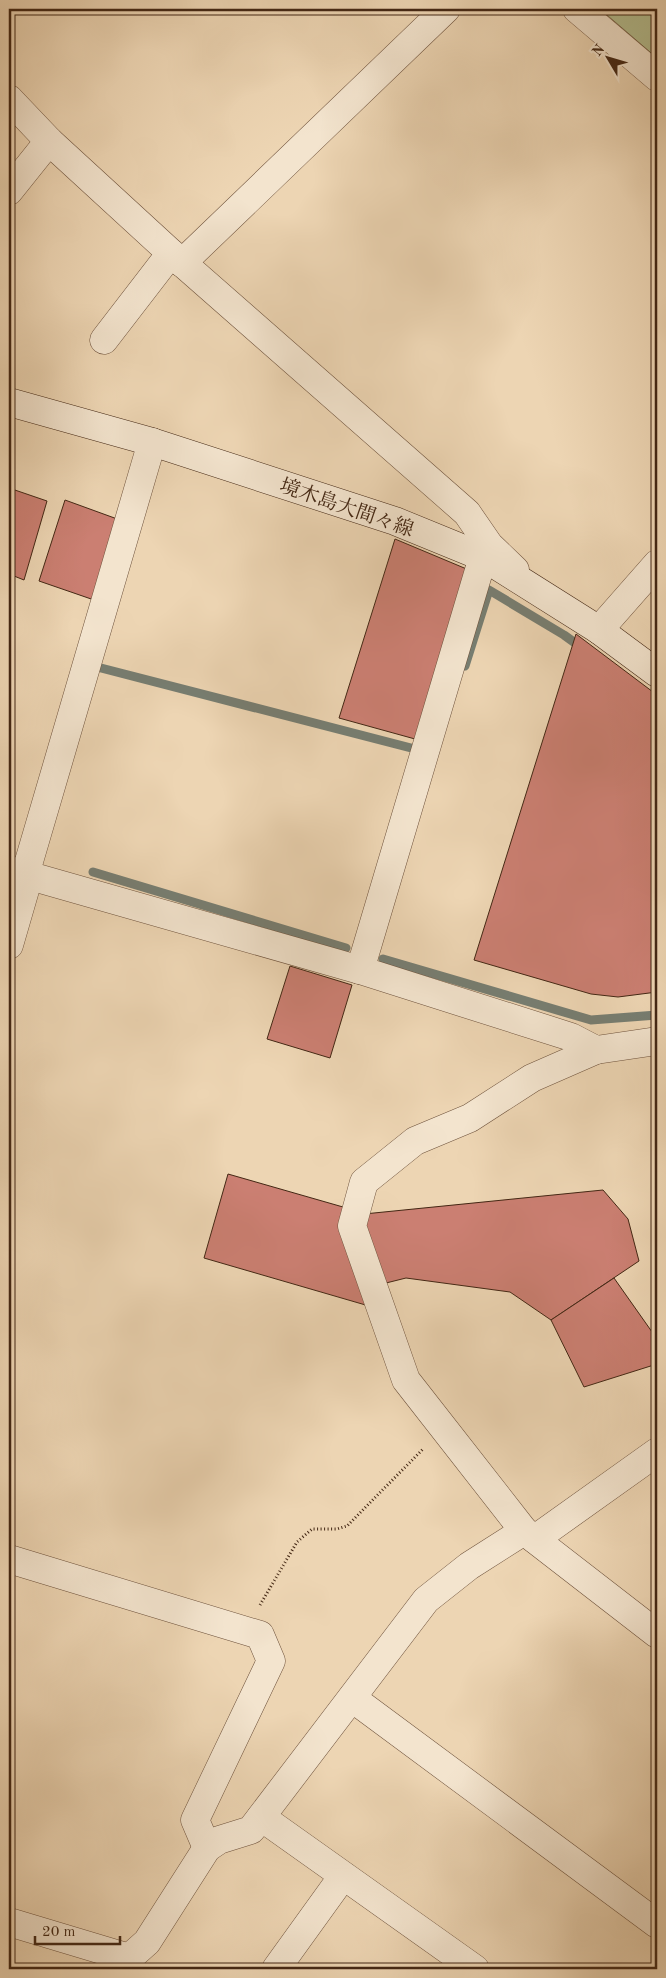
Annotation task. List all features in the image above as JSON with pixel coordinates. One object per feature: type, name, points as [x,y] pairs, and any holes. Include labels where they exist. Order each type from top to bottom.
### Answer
[{"type":"street","points":[[104,340],[177,258],[446,9]]},
{"type":"street","points":[[578,9],[657,77]]},
{"type":"street","points":[[9,99],[49,142],[177,258],[467,513],[489,545],[532,586]]},
{"type":"street","points":[[9,191],[49,142]]},
{"type":"street","name":"境木島大間々線","points":[[9,402],[152,442],[395,521],[483,557],[532,586],[599,630],[657,673]]},
{"type":"street","points":[[9,945],[21,874],[152,442]]},
{"type":"street","points":[[360,970],[483,557]]},
{"type":"street","points":[[599,630],[657,564]]},
{"type":"street","points":[[21,874],[360,970],[571,1037],[596,1050]]},
{"type":"street","points":[[657,1041],[596,1050],[532,1078],[470,1118],[415,1141],[364,1182],[352,1226],[372,1288],[406,1380],[530,1535],[657,1634]]},
{"type":"street","points":[[9,1922],[126,1964],[148,1942],[207,1848],[219,1840],[251,1830],[426,1600],[469,1566],[530,1535],[657,1452]]},
{"type":"street","points":[[9,1559],[260,1635],[271,1661],[195,1820],[207,1848]]},
{"type":"street","points":[[352,1698],[657,1924]]},
{"type":"street","points":[[261,1817],[474,1969]]},
{"type":"street","points":[[276,1969],[343,1876]]},
{"type":"path","points":[[246,1630],[297,1542],[312,1529],[337,1529],[347,1526],[445,1428]]},
{"type":"green space","points":[[600,9],[657,9],[657,58]]},
{"type":"building","points":[[9,488],[47,501],[24,580],[9,574]]},
{"type":"building","points":[[65,500],[120,520],[97,601],[39,581]]},
{"type":"building","points":[[395,539],[469,570],[415,739],[339,718]]},
{"type":"building","points":[[576,634],[657,695],[657,992],[618,997],[591,994],[474,960]]},
{"type":"building","points":[[290,966],[352,985],[330,1058],[267,1039]]},
{"type":"building","points":[[228,1174],[343,1207],[369,1306],[204,1258]]},
{"type":"building","points":[[603,1190],[628,1219],[639,1261],[551,1320],[510,1292],[406,1278],[382,1284],[364,1218],[364,1214]]},
{"type":"building","points":[[614,1278],[657,1339],[657,1364],[584,1387],[551,1320]]},
{"type":"waterway","points":[[465,666],[489,590],[564,635],[582,648]]},
{"type":"waterway","points":[[101,668],[415,749]]},
{"type":"waterway","points":[[93,872],[346,948]]},
{"type":"waterway","points":[[383,959],[591,1020],[657,1015]]}]
